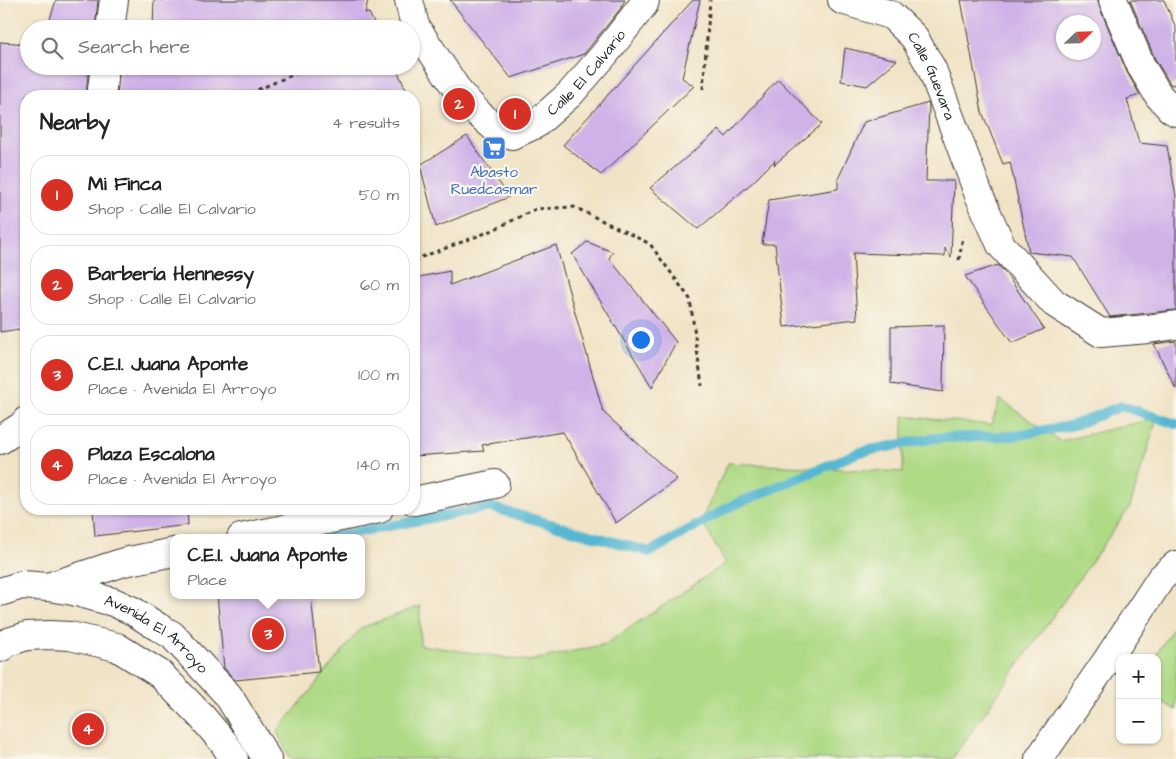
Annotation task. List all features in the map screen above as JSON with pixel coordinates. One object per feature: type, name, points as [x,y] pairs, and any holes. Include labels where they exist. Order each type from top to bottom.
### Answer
[{"type":"street","points":[[111,20],[114,0]]},
{"type":"street","name":"Calle El Calvario","points":[[409,0],[414,20]]},
{"type":"street","name":"Calle El Calvario","points":[[420,34],[460,94],[495,128],[512,135],[536,124],[570,94],[604,55],[646,0]]},
{"type":"street","name":"Calle Guevara","points":[[842,0],[890,15],[914,36],[932,69],[979,195],[1001,246],[1054,303],[1101,333],[1176,325]]},
{"type":"street","points":[[1112,0],[1158,96],[1176,112]]},
{"type":"street","points":[[102,90],[104,75]]},
{"type":"street","points":[[0,440],[20,427]]},
{"type":"street","points":[[420,500],[495,484]]},
{"type":"street","points":[[260,534],[350,515]]},
{"type":"street","points":[[48,587],[124,562],[170,553]]},
{"type":"street","points":[[1039,759],[1161,578],[1176,565]]},
{"type":"street","name":"Avenida El Arroyo","points":[[0,592],[22,585],[72,591],[113,602],[172,635],[228,695],[267,759]]},
{"type":"street","name":"Avenida El Arroyo","points":[[0,648],[8,642],[27,636],[49,634],[70,636],[117,647],[160,674],[202,717],[224,743],[234,759]]},
{"type":"path","points":[[703,89],[710,0]]},
{"type":"path","points":[[257,90],[292,75]]},
{"type":"path","points":[[420,258],[491,232],[536,209],[574,207],[650,244],[690,300],[702,386]]},
{"type":"green space","points":[[1000,399],[1060,441],[1157,418],[1130,507],[952,759],[290,759],[277,732],[361,628],[420,606],[420,645],[529,661],[606,644],[726,563],[701,521],[728,463],[903,472],[903,416],[991,425]]},
{"type":"green space","points":[[1174,626],[1176,627],[1176,710],[1161,701],[1161,654],[1156,654]]},
{"type":"building","points":[[56,0],[98,0],[96,20],[50,20]]},
{"type":"building","points":[[154,0],[368,0],[365,13],[369,13],[372,20],[153,20]]},
{"type":"building","points":[[450,0],[625,0],[621,8],[584,54],[511,78]]},
{"type":"building","points":[[693,0],[700,0],[682,78],[694,86],[601,175],[563,145]]},
{"type":"building","points":[[961,0],[1098,0],[1127,72],[1140,95],[1127,99],[1139,143],[1167,146],[1176,196],[1176,310],[1110,317],[1073,257],[1029,252],[1010,162],[1003,164],[982,112]]},
{"type":"building","points":[[1130,0],[1164,0],[1176,28],[1176,84],[1171,85],[1155,59]]},
{"type":"building","points":[[0,42],[20,43],[20,75],[88,75],[87,90],[20,90],[20,329],[0,332]]},
{"type":"building","points":[[845,48],[897,60],[867,86],[841,81]]},
{"type":"building","points":[[119,75],[399,75],[406,90],[118,90]]},
{"type":"building","points":[[778,79],[822,124],[774,165],[775,160],[754,181],[698,229],[650,188],[719,130],[726,137]]},
{"type":"building","points":[[928,103],[926,181],[954,181],[951,257],[945,248],[945,256],[853,253],[857,319],[784,327],[775,244],[762,244],[769,200],[838,189],[838,179],[864,122]]},
{"type":"building","points":[[467,136],[509,197],[436,227],[420,165]]},
{"type":"building","points":[[587,242],[613,252],[609,258],[676,342],[652,387],[572,254]]},
{"type":"building","points":[[556,245],[603,412],[677,479],[616,523],[563,432],[482,445],[484,451],[420,456],[420,277],[450,271],[450,285]]},
{"type":"building","points":[[998,265],[1044,329],[1012,343],[965,276]]},
{"type":"building","points":[[944,325],[943,392],[891,384],[891,327]]},
{"type":"building","points":[[1176,341],[1176,389],[1154,344]]},
{"type":"building","points":[[93,515],[187,515],[188,525],[95,536]]},
{"type":"building","points":[[217,599],[311,599],[319,672],[235,680],[224,668]]},
{"type":"waterway","points":[[345,534],[490,507],[650,552],[729,507],[860,452],[934,438],[1012,436],[1074,425],[1122,406],[1176,424]]},
{"type":"place","name":"Barbería Hennessy","points":[[459,104]]},
{"type":"place","name":"Mi Finca","points":[[515,114]]},
{"type":"place","name":"Abasto Ruedcasmar","points":[[494,148]]},
{"type":"place","name":"C.E.I. Juana Aponte","points":[[268,634]]},
{"type":"place","name":"Plaza Escalona","points":[[88,729]]}]
